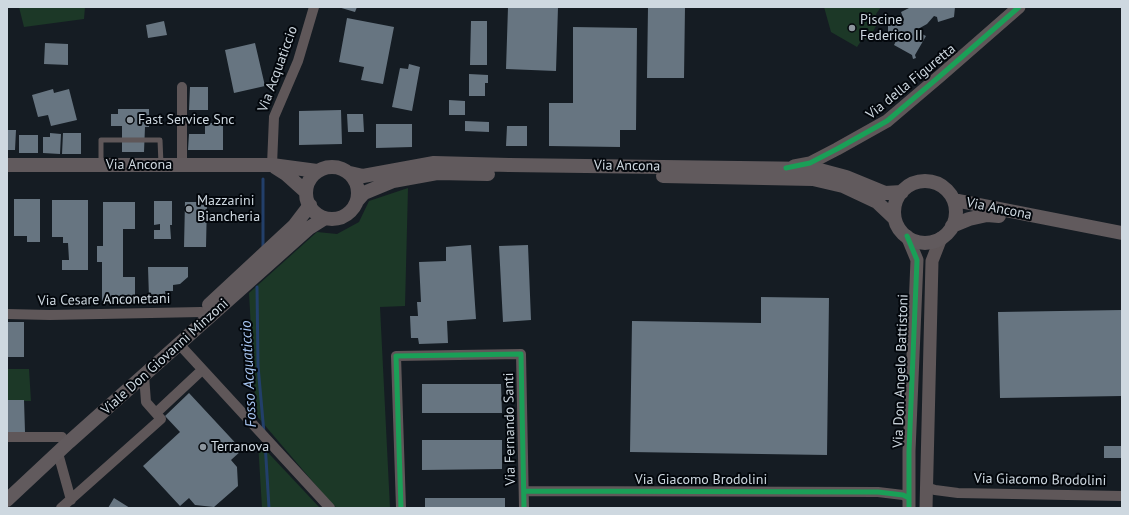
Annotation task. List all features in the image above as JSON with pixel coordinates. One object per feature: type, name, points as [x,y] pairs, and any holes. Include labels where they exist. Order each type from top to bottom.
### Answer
[{"type":"main road","name":"Via Ancona","points":[[350,173],[363,176],[434,163],[816,169],[846,177],[885,194],[902,192],[914,183],[928,181],[941,185],[954,200],[956,213],[952,226],[941,238]]},
{"type":"main road","name":"Via Ancona","points":[[7,165],[272,165],[317,171]]},
{"type":"main road","points":[[272,165],[286,174],[308,199],[319,215],[325,218],[331,219],[342,217],[352,211],[358,201],[359,195],[357,183],[350,173],[345,170],[334,166],[328,167],[317,171],[309,181],[308,199]]},
{"type":"main road","name":"Via Ancona","points":[[358,201],[364,193],[393,181],[437,173],[813,178],[843,186],[876,202],[895,220],[901,232],[907,236]]},
{"type":"main road","points":[[895,220],[895,205],[902,192]]},
{"type":"main road","name":"Viale Don Giovanni Minzoni","points":[[7,486],[201,312],[294,226],[308,199]]},
{"type":"main road","name":"Via Ancona","points":[[954,200],[1122,233]]},
{"type":"main road","name":"Via Ancona","points":[[952,226],[968,219],[987,215],[1044,218]]},
{"type":"main road","name":"Viale Don Giovanni Minzoni","points":[[7,500],[309,228],[325,218]]},
{"type":"main road","points":[[907,236],[912,240],[923,243],[935,241],[941,238]]},
{"type":"street","name":"Via Acquaticcio","points":[[272,165],[274,117],[298,61],[314,7]]},
{"type":"street","name":"Via della Figuretta","points":[[786,168],[810,163],[887,121],[1019,7]]},
{"type":"street","points":[[182,87],[182,165]]},
{"type":"street","name":"Via Don Angelo Battistoni","points":[[907,236],[917,260],[909,498]]},
{"type":"street","name":"Via Don Angelo Battistoni","points":[[926,498],[932,261],[941,238]]},
{"type":"street","name":"Via Cesare Anconetani","points":[[7,314],[50,315],[201,312]]},
{"type":"street","points":[[179,344],[330,508]]},
{"type":"street","name":"Via Fernando Santi","points":[[401,508],[396,356],[521,354],[524,508]]},
{"type":"street","points":[[156,413],[202,370]]},
{"type":"street","points":[[62,508],[161,419],[146,402],[144,375]]},
{"type":"street","points":[[7,437],[62,437]]},
{"type":"street","points":[[58,453],[71,500]]},
{"type":"street","name":"Via Giacomo Brodolini","points":[[524,491],[878,492],[902,489],[909,498]]},
{"type":"street","name":"Via Giacomo Brodolini","points":[[926,498],[958,493],[1122,496]]},
{"type":"lane","points":[[101,165],[101,140],[160,140],[161,165]]},
{"type":"green space","points":[[19,7],[85,7],[84,19],[24,27]]},
{"type":"green space","name":"Piscine Federico II","points":[[824,7],[881,7],[876,14],[877,17],[880,18],[879,21],[873,21],[877,24],[868,41],[863,38],[857,47],[831,32]]},
{"type":"green space","points":[[408,188],[405,306],[380,307],[390,508],[337,508],[331,503],[256,415],[249,293],[317,232],[337,234],[359,222],[369,201]]},
{"type":"green space","points":[[7,369],[29,369],[31,401],[7,401]]},
{"type":"green space","points":[[258,442],[320,508],[262,508]]},
{"type":"building","points":[[338,7],[357,7],[355,12]]},
{"type":"building","points":[[508,7],[558,7],[556,71],[506,69]]},
{"type":"building","points":[[648,7],[685,7],[684,78],[647,78]]},
{"type":"building","points":[[911,7],[955,7],[954,17],[938,22],[937,17],[934,16],[927,24],[918,29],[920,33],[926,36],[915,55],[916,58],[913,59],[912,55],[894,45],[897,39],[896,34],[888,34],[888,23],[879,21],[880,18],[894,21],[904,20],[901,12]]},
{"type":"building","points":[[347,18],[394,27],[383,84],[361,80],[364,67],[339,62]]},
{"type":"building","points":[[164,21],[167,35],[148,38],[146,25]]},
{"type":"building","points":[[471,21],[487,21],[487,65],[470,65]]},
{"type":"building","points":[[573,27],[637,28],[636,130],[620,130],[620,147],[549,146],[549,103],[573,103]]},
{"type":"building","points":[[45,43],[68,44],[68,65],[44,64]]},
{"type":"building","points":[[255,43],[265,86],[234,93],[225,50]]},
{"type":"building","points":[[409,64],[420,67],[412,111],[392,107],[400,68],[408,69]]},
{"type":"building","points":[[469,74],[488,75],[488,83],[485,83],[485,96],[469,96]]},
{"type":"building","points":[[190,87],[208,87],[208,110],[189,110]]},
{"type":"building","points":[[53,89],[54,93],[69,89],[77,120],[51,126],[48,115],[38,117],[32,95]]},
{"type":"building","points":[[449,100],[465,101],[465,115],[449,115]]},
{"type":"building","points":[[118,109],[149,109],[149,127],[145,127],[144,152],[122,152],[122,126],[111,126],[111,114],[118,114]]},
{"type":"building","points":[[341,110],[342,144],[299,145],[299,111]]},
{"type":"building","points":[[347,114],[363,114],[364,132],[348,132]]},
{"type":"building","points":[[465,121],[489,122],[489,132],[465,131]]},
{"type":"building","points":[[205,123],[223,123],[223,150],[188,150],[189,134],[205,134]]},
{"type":"building","points":[[376,124],[412,124],[412,147],[376,148]]},
{"type":"building","points":[[507,126],[527,126],[527,146],[506,146]]},
{"type":"building","points":[[8,130],[16,130],[15,150],[7,150]]},
{"type":"building","points":[[50,133],[61,134],[60,154],[43,153],[43,137],[50,137]]},
{"type":"building","points":[[63,133],[81,133],[81,154],[62,154]]},
{"type":"building","points":[[19,135],[38,135],[38,153],[19,153]]},
{"type":"building","points":[[14,199],[40,199],[40,242],[27,242],[27,236],[14,236]]},
{"type":"building","points":[[52,200],[88,200],[88,270],[62,270],[62,260],[69,260],[68,243],[63,243],[63,237],[52,237]]},
{"type":"building","points":[[154,201],[172,201],[172,225],[170,225],[171,239],[154,239],[154,230],[160,230],[160,224],[154,225]]},
{"type":"building","points":[[103,202],[135,202],[135,229],[123,229],[123,277],[135,277],[135,301],[102,301],[102,262],[97,262],[97,246],[103,246]]},
{"type":"building","points":[[185,202],[207,202],[206,247],[184,247]]},
{"type":"building","points":[[471,245],[476,319],[447,321],[448,343],[419,344],[418,338],[411,338],[410,316],[418,316],[417,302],[421,302],[419,262],[446,261],[446,247]]},
{"type":"building","points":[[528,245],[531,320],[503,322],[499,246]]},
{"type":"building","points":[[148,267],[188,267],[188,277],[180,284],[173,285],[173,291],[165,291],[166,298],[149,298]]},
{"type":"building","points":[[761,297],[829,298],[827,455],[630,452],[632,321],[761,323]]},
{"type":"building","points":[[1122,310],[1122,396],[1000,398],[998,312]]},
{"type":"building","points":[[7,322],[24,322],[24,357],[7,357]]},
{"type":"building","points":[[422,384],[501,384],[502,413],[422,413]]},
{"type":"building","points":[[189,393],[242,450],[231,460],[237,467],[238,486],[214,507],[195,505],[189,498],[180,506],[143,466],[180,432],[165,416]]},
{"type":"building","points":[[7,400],[24,400],[25,432],[7,432]]},
{"type":"building","points":[[422,440],[502,440],[502,469],[422,470]]},
{"type":"building","points":[[1104,446],[1122,446],[1122,458],[1104,458]]},
{"type":"building","points":[[114,498],[130,508],[108,508]]},
{"type":"building","points":[[425,498],[505,498],[505,508],[425,508]]},
{"type":"waterway","points":[[263,179],[263,249]]},
{"type":"waterway","name":"Fosso Acquaticcio","points":[[257,287],[258,366],[264,433]]},
{"type":"waterway","name":"Fosso Acquaticcio","points":[[265,442],[269,508]]},
{"type":"cycle path","points":[[786,168],[810,163],[887,121],[1019,7]]},
{"type":"cycle path","points":[[907,236],[917,260],[909,451],[909,508]]},
{"type":"cycle path","points":[[401,508],[396,356],[521,354],[524,508]]},
{"type":"cycle path","points":[[524,491],[878,492],[903,495],[909,498]]},
{"type":"place","name":"Piscine Federico II","points":[[852,28]]},
{"type":"place","name":"Fast Service Snc","points":[[130,120]]},
{"type":"place","name":"Mazzarini Biancheria","points":[[189,209]]},
{"type":"place","name":"Terranova","points":[[203,447]]}]
